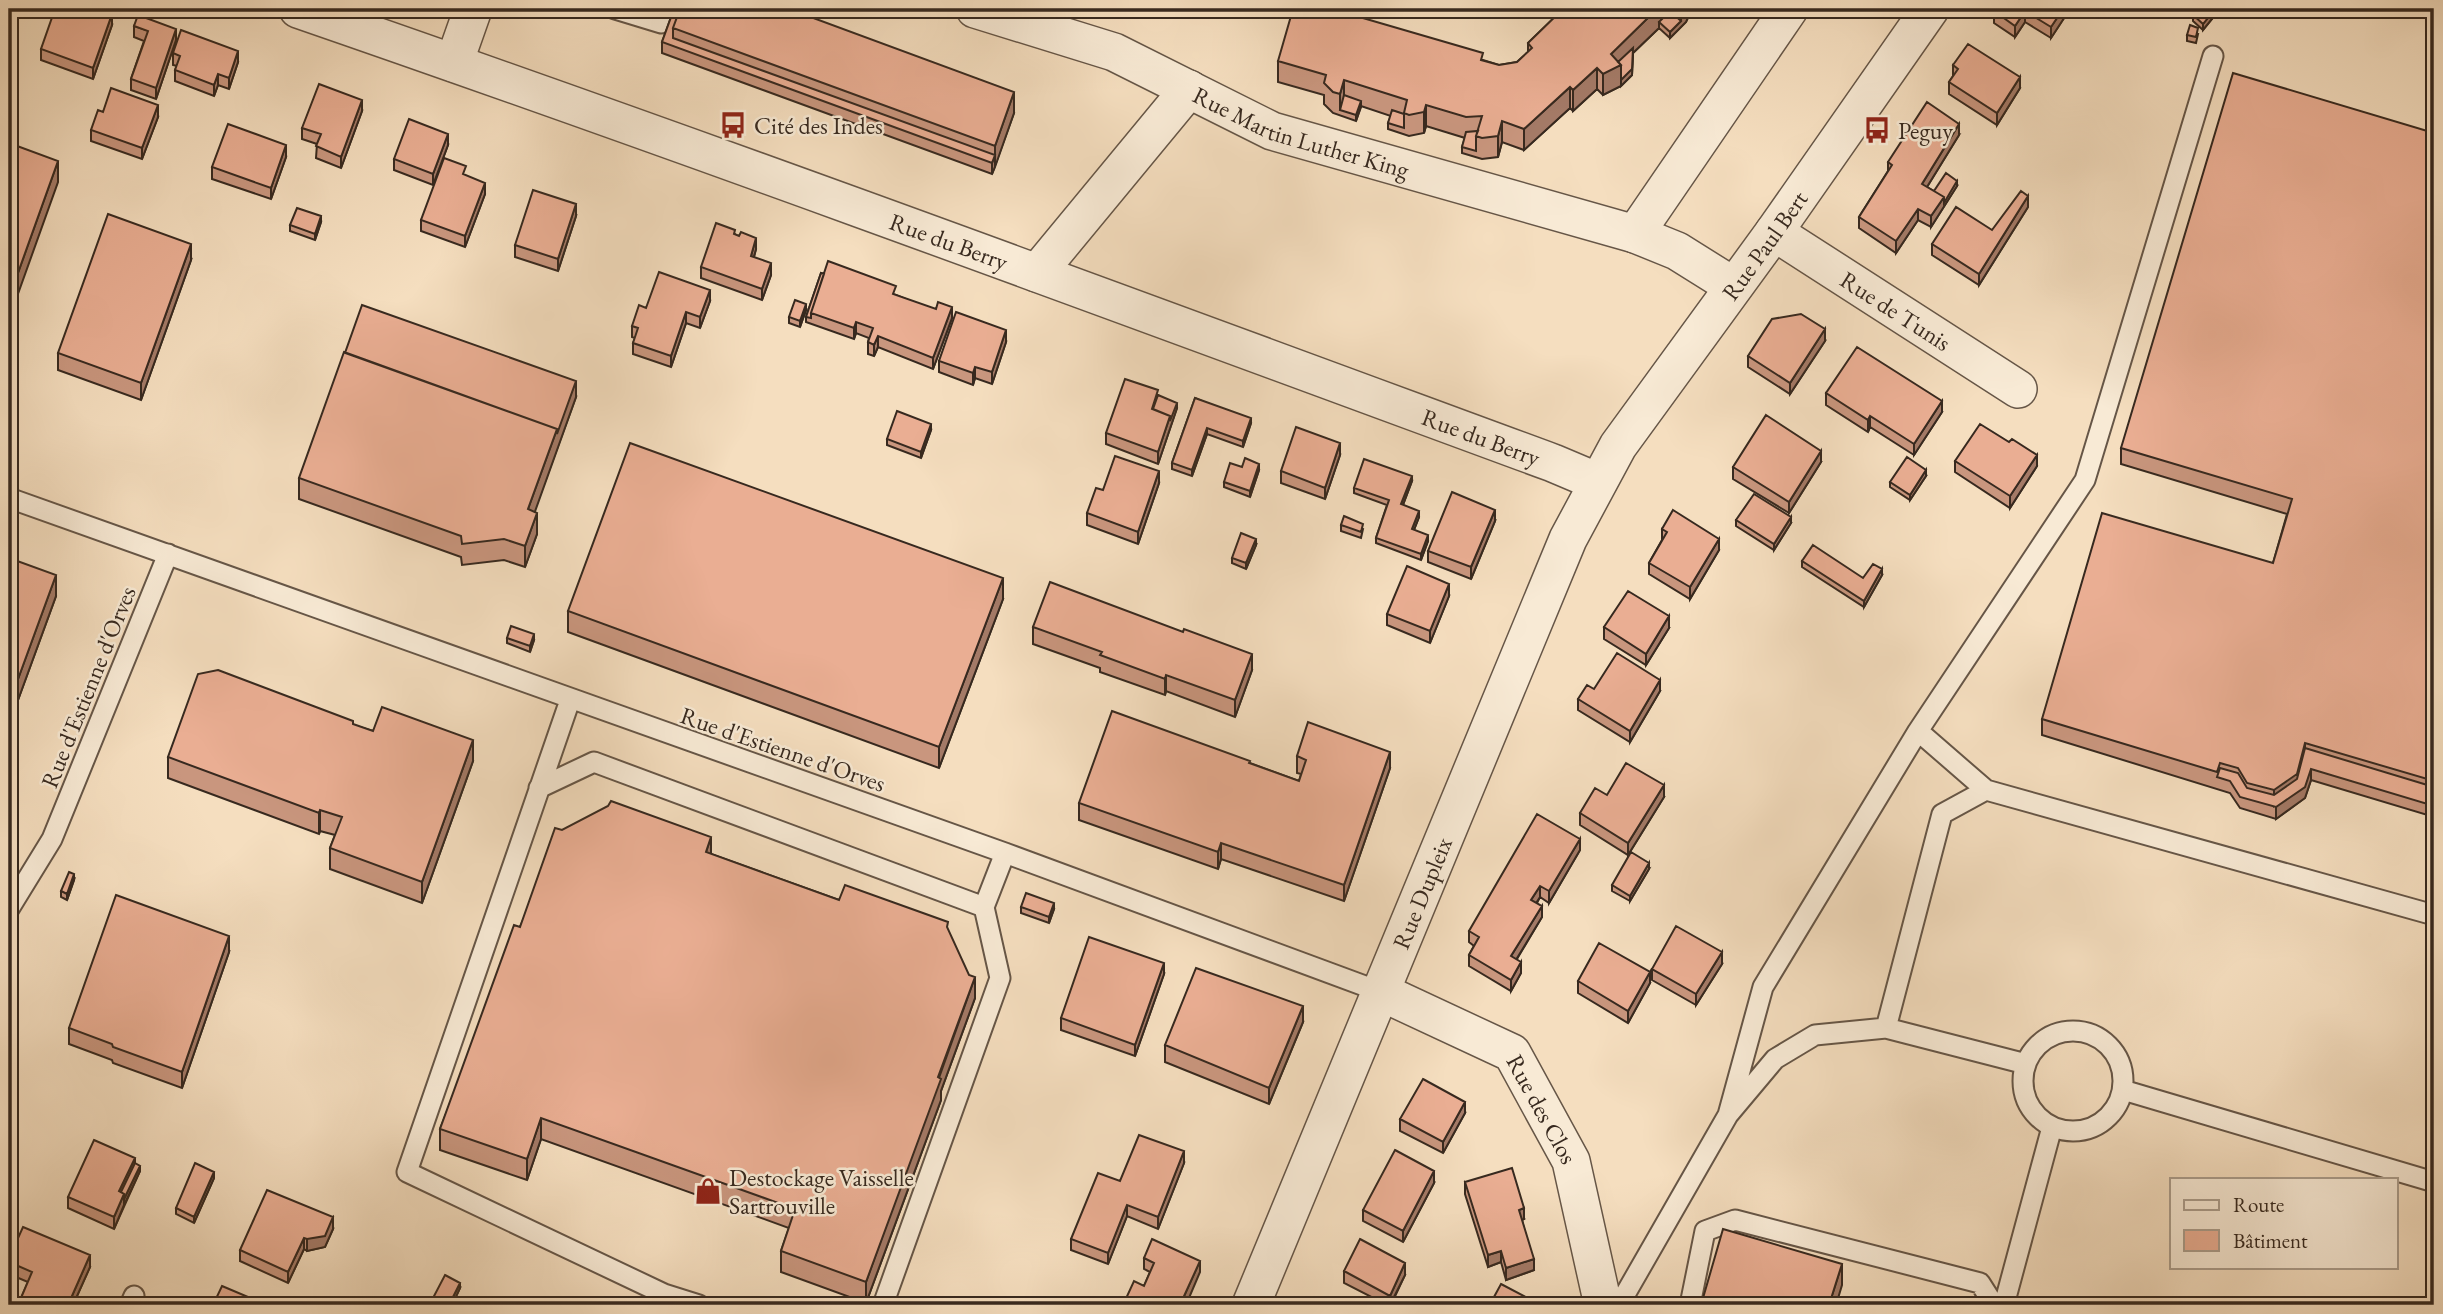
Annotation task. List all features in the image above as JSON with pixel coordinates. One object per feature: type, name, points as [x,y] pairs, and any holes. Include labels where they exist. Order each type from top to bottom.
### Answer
[{"type":"street","name":"Rue du Berry","points":[[298,9],[1037,273],[1598,482]]},
{"type":"street","points":[[454,63],[473,9]]},
{"type":"street","name":"Rue Martin Luther King","points":[[975,9],[1114,52],[1272,131],[1634,234],[1676,251],[1733,286]]},
{"type":"street","points":[[1634,234],[1789,9]]},
{"type":"street","name":"Rue Paul Bert","points":[[1598,482],[1618,446],[1774,232],[1930,9]]},
{"type":"street","points":[[1037,273],[1189,89]]},
{"type":"street","name":"Rue de Tunis","points":[[1774,232],[2018,389]]},
{"type":"street","name":"Rue Dupleix","points":[[1251,1305],[1568,540],[1598,482]]},
{"type":"street","name":"Rue des Clos","points":[[1381,992],[1513,1053],[1571,1161],[1603,1305]]},
{"type":"lane","points":[[615,9],[661,23]]},
{"type":"lane","points":[[1728,1115],[1763,987],[1918,731],[2085,480],[2213,56]]},
{"type":"lane","name":"Rue d'Estienne d'Orves","points":[[9,498],[1005,853],[1381,992]]},
{"type":"lane","name":"Rue d'Estienne d'Orves","points":[[9,909],[52,839],[168,554]]},
{"type":"lane","points":[[570,700],[407,1172],[664,1294],[699,1305]]},
{"type":"lane","points":[[1918,731],[1986,790],[2434,915]]},
{"type":"lane","points":[[540,788],[594,762],[984,907]]},
{"type":"lane","points":[[1886,1028],[1942,814],[1986,790]]},
{"type":"lane","points":[[883,1305],[1000,978],[984,907],[1005,853]]},
{"type":"lane","points":[[1619,1305],[1728,1115],[1775,1059],[1815,1035],[1886,1028],[2026,1064]]},
{"type":"lane","points":[[2077,1031],[2106,1043],[2117,1056],[2123,1073],[2123,1090],[2109,1116],[2095,1126],[2069,1131],[2052,1127],[2035,1114],[2026,1099],[2023,1082],[2026,1064],[2039,1045],[2053,1035],[2077,1031]]},
{"type":"lane","points":[[2123,1090],[2434,1182]]},
{"type":"lane","points":[[2004,1305],[2052,1127]]},
{"type":"lane","points":[[1690,1305],[1705,1231],[1735,1220],[1980,1283],[1994,1305]]},
{"type":"building","points":[[9,9],[16,9],[9,31]]},
{"type":"building","points":[[55,9],[99,9],[112,14],[93,68],[41,49]]},
{"type":"building","points":[[674,9],[680,9],[673,28],[673,38],[995,155],[992,163],[662,42]]},
{"type":"building","points":[[680,9],[789,9],[1014,92],[995,146],[673,28]]},
{"type":"building","points":[[1293,9],[1332,9],[1483,53],[1481,60],[1499,65],[1517,62],[1532,48],[1528,43],[1563,9],[1657,9],[1611,54],[1621,65],[1603,74],[1597,68],[1573,90],[1570,87],[1524,129],[1502,121],[1498,136],[1482,138],[1476,136],[1482,116],[1466,117],[1426,105],[1424,112],[1409,115],[1404,113],[1407,100],[1344,80],[1340,94],[1333,92],[1324,83],[1326,75],[1278,61]]},
{"type":"building","points":[[2063,9],[2051,27],[2025,11],[2015,26],[1994,11]]},
{"type":"building","points":[[2198,9],[2215,9],[2203,24],[2193,15]]},
{"type":"building","points":[[1670,11],[1681,21],[1670,32],[1659,22]]},
{"type":"building","points":[[138,15],[176,29],[156,88],[131,79],[148,31],[134,26]]},
{"type":"building","points":[[2190,25],[2198,28],[2196,37],[2187,35]]},
{"type":"building","points":[[181,30],[238,51],[229,78],[218,74],[214,85],[175,70],[180,56],[173,53]]},
{"type":"building","points":[[1968,44],[2020,77],[1997,113],[1949,82],[1958,69],[1953,65]]},
{"type":"building","points":[[1633,48],[1632,69],[1621,80],[1621,65],[1618,62]]},
{"type":"building","points":[[2233,73],[2434,133],[2434,781],[2305,743],[2297,774],[2274,790],[2247,783],[2238,768],[2220,763],[2217,772],[2042,719],[2102,513],[2273,563],[2292,499],[2121,448]]},
{"type":"building","points":[[319,84],[362,100],[341,157],[316,146],[321,134],[302,128]]},
{"type":"building","points":[[111,88],[158,105],[142,148],[91,130],[98,110],[103,112]]},
{"type":"building","points":[[1344,95],[1361,101],[1356,115],[1340,110]]},
{"type":"building","points":[[1927,102],[1959,124],[1922,184],[1944,197],[1931,216],[1918,209],[1896,241],[1859,217],[1892,165],[1888,162]]},
{"type":"building","points":[[1392,110],[1404,114],[1404,128],[1388,123]]},
{"type":"building","points":[[409,119],[448,134],[433,174],[394,159]]},
{"type":"building","points":[[228,124],[286,145],[271,188],[212,167]]},
{"type":"building","points":[[1478,131],[1476,151],[1462,147],[1466,132]]},
{"type":"building","points":[[9,143],[58,161],[9,298]]},
{"type":"building","points":[[444,158],[466,166],[463,174],[485,183],[465,236],[421,220]]},
{"type":"building","points":[[1946,173],[1957,181],[1944,203],[1944,197],[1934,191]]},
{"type":"building","points":[[533,190],[576,204],[558,259],[515,245]]},
{"type":"building","points":[[2021,191],[2028,196],[1979,274],[1932,244],[1956,207],[1992,230]]},
{"type":"building","points":[[297,208],[321,216],[315,234],[290,225]]},
{"type":"building","points":[[108,214],[191,244],[141,383],[58,353]]},
{"type":"building","points":[[716,223],[735,230],[734,234],[739,236],[741,232],[756,238],[751,256],[771,263],[762,289],[701,267]]},
{"type":"building","points":[[828,261],[896,286],[893,294],[936,309],[938,302],[952,307],[933,358],[878,336],[874,345],[868,342],[873,328],[856,322],[854,328],[811,313]]},
{"type":"building","points":[[659,272],[710,290],[700,317],[686,312],[671,356],[633,343],[638,328],[632,326],[639,305],[646,308]]},
{"type":"building","points":[[821,273],[824,274],[811,318],[806,317]]},
{"type":"building","points":[[795,300],[806,304],[800,321],[789,317]]},
{"type":"building","points":[[362,305],[576,381],[557,434],[557,429],[345,353]]},
{"type":"building","points":[[956,312],[1006,330],[992,372],[975,367],[973,373],[939,361]]},
{"type":"building","points":[[1801,314],[1825,329],[1790,383],[1748,356],[1772,319]]},
{"type":"building","points":[[1857,347],[1942,401],[1914,444],[1870,416],[1868,420],[1826,393]]},
{"type":"building","points":[[344,352],[557,429],[528,509],[537,513],[525,546],[504,539],[462,544],[461,536],[299,478]]},
{"type":"building","points":[[1125,379],[1158,390],[1152,409],[1170,416],[1158,452],[1106,433]]},
{"type":"building","points":[[1158,395],[1177,403],[1170,421],[1170,416],[1153,409]]},
{"type":"building","points":[[1195,398],[1251,418],[1243,441],[1207,428],[1192,470],[1172,463]]},
{"type":"building","points":[[897,411],[931,424],[921,452],[887,439]]},
{"type":"building","points":[[1766,415],[1821,451],[1789,502],[1733,467]]},
{"type":"building","points":[[1980,424],[2009,442],[2012,439],[2037,455],[2010,496],[1955,461]]},
{"type":"building","points":[[1296,427],[1340,443],[1325,488],[1281,471]]},
{"type":"building","points":[[630,443],[1003,578],[939,747],[568,611]]},
{"type":"building","points":[[1115,456],[1159,471],[1138,532],[1087,513],[1096,488],[1103,490]]},
{"type":"building","points":[[1907,457],[1926,470],[1910,495],[1890,482]]},
{"type":"building","points":[[1245,458],[1259,464],[1250,491],[1224,482],[1230,463],[1242,467]]},
{"type":"building","points":[[1364,459],[1412,476],[1401,504],[1419,511],[1412,529],[1428,535],[1421,554],[1376,538],[1389,500],[1354,488]]},
{"type":"building","points":[[1452,492],[1495,510],[1471,567],[1428,551]]},
{"type":"building","points":[[1754,494],[1791,517],[1774,544],[1736,520]]},
{"type":"building","points":[[1673,510],[1719,539],[1690,587],[1649,563],[1667,532],[1662,529]]},
{"type":"building","points":[[1344,516],[1363,524],[1361,532],[1341,525]]},
{"type":"building","points":[[1241,533],[1256,539],[1246,563],[1232,558]]},
{"type":"building","points":[[1813,545],[1863,578],[1873,564],[1882,569],[1864,601],[1802,561]]},
{"type":"building","points":[[9,558],[56,575],[14,690],[9,688]]},
{"type":"building","points":[[1407,566],[1449,584],[1430,631],[1387,614]]},
{"type":"building","points":[[1050,582],[1183,632],[1184,629],[1252,654],[1235,700],[1166,675],[1165,679],[1033,627]]},
{"type":"building","points":[[1628,591],[1669,616],[1646,654],[1604,627]]},
{"type":"building","points":[[511,626],[534,634],[530,646],[507,638]]},
{"type":"building","points":[[1617,653],[1660,680],[1630,731],[1578,699],[1587,685],[1594,689]]},
{"type":"building","points":[[218,670],[373,731],[382,707],[473,740],[422,882],[330,848],[342,817],[320,810],[319,813],[168,757],[198,674]]},
{"type":"building","points":[[1112,711],[1299,781],[1306,760],[1297,756],[1308,722],[1390,752],[1344,885],[1221,843],[1218,852],[1079,803]]},
{"type":"building","points":[[2305,748],[2434,787],[2434,806],[2311,769],[2305,787],[2276,807],[2240,797],[2230,781],[2217,777],[2220,768],[2238,773],[2247,788],[2274,795],[2297,779]]},
{"type":"building","points":[[1626,763],[1664,785],[1628,843],[1580,813],[1595,788],[1607,795]]},
{"type":"building","points":[[611,801],[711,837],[706,852],[839,900],[845,885],[948,922],[947,927],[969,975],[975,977],[938,1077],[941,1079],[866,1282],[781,1251],[795,1209],[541,1118],[527,1159],[440,1129],[514,925],[520,927],[555,828],[562,830],[608,806]]},
{"type":"building","points":[[1537,814],[1580,839],[1549,891],[1540,886],[1531,900],[1542,906],[1511,956],[1521,962],[1511,980],[1469,955],[1479,937],[1469,931]]},
{"type":"building","points":[[1631,852],[1649,863],[1630,896],[1612,885]]},
{"type":"building","points":[[69,872],[74,874],[67,894],[61,891]]},
{"type":"building","points":[[1026,893],[1054,903],[1049,917],[1021,907]]},
{"type":"building","points":[[116,895],[229,936],[182,1072],[69,1028]]},
{"type":"building","points":[[1676,926],[1722,952],[1696,994],[1652,969]]},
{"type":"building","points":[[1089,937],[1164,963],[1135,1045],[1061,1018]]},
{"type":"building","points":[[1599,943],[1650,972],[1628,1011],[1578,981]]},
{"type":"building","points":[[1196,968],[1303,1006],[1269,1088],[1165,1045]]},
{"type":"building","points":[[1423,1079],[1465,1102],[1443,1142],[1400,1119]]},
{"type":"building","points":[[1139,1135],[1184,1151],[1158,1217],[1127,1205],[1108,1253],[1071,1239],[1098,1173],[1120,1181]]},
{"type":"building","points":[[94,1140],[135,1158],[119,1191],[124,1194],[114,1217],[68,1197]]},
{"type":"building","points":[[1395,1150],[1434,1171],[1403,1231],[1363,1210]]},
{"type":"building","points":[[135,1163],[140,1166],[124,1199],[121,1192]]},
{"type":"building","points":[[195,1163],[214,1172],[194,1217],[176,1208]]},
{"type":"building","points":[[1512,1168],[1524,1208],[1519,1210],[1534,1259],[1506,1268],[1501,1251],[1488,1255],[1465,1182]]},
{"type":"building","points":[[267,1190],[333,1217],[325,1236],[304,1238],[288,1272],[240,1250]]},
{"type":"building","points":[[23,1227],[90,1255],[68,1305],[18,1305],[32,1272],[9,1262],[9,1258]]},
{"type":"building","points":[[1723,1229],[1842,1264],[1829,1305],[1701,1305]]},
{"type":"building","points":[[1152,1239],[1200,1261],[1180,1305],[1123,1305],[1134,1281],[1144,1286],[1154,1263],[1144,1258]]},
{"type":"building","points":[[1360,1239],[1405,1263],[1390,1296],[1344,1271]]},
{"type":"building","points":[[445,1275],[460,1283],[449,1305],[433,1298]]},
{"type":"building","points":[[1501,1284],[1541,1305],[1493,1305]]},
{"type":"building","points":[[222,1286],[267,1305],[213,1305]]},
{"type":"building","points":[[1337,1299],[1349,1305],[1333,1305]]},
{"type":"place","name":"Cité des Indes","points":[[733,125]]},
{"type":"place","name":"Peguy","points":[[1877,130]]},
{"type":"place","name":"Destockage Vaisselle Sartrouville","points":[[708,1191]]}]
